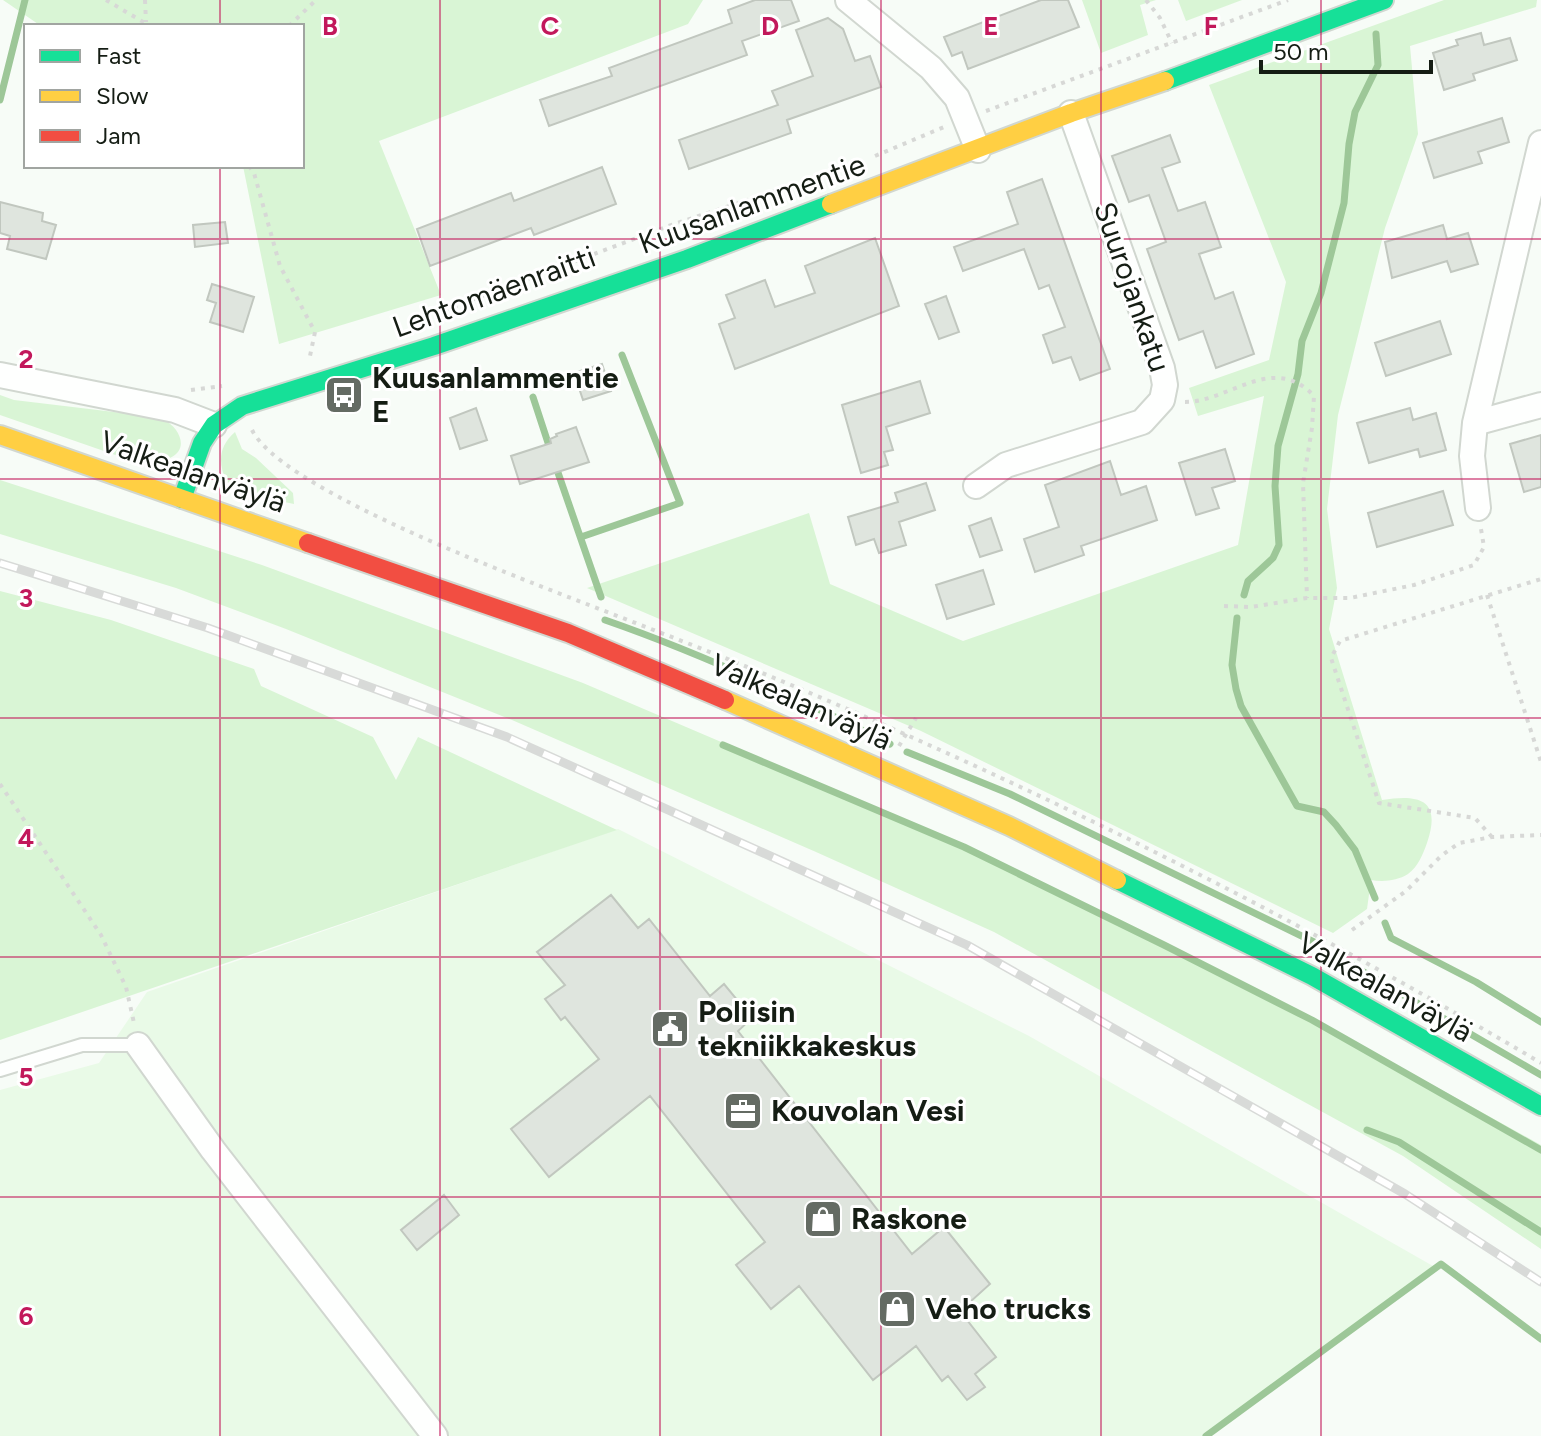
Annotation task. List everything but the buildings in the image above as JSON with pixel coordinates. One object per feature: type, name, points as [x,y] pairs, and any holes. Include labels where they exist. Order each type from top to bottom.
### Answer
[{"type":"main road","name":"Kuusanlammentie","points":[[214,425],[242,406],[434,346],[687,259],[1071,113],[1253,50],[1384,0]]},
{"type":"main road","points":[[182,499],[202,443],[214,425]]},
{"type":"main road","name":"Valkealanväylä","points":[[0,435],[568,633],[887,770],[1023,833],[1312,976],[1541,1106]]},
{"type":"street","points":[[848,0],[940,78],[957,98],[978,150]]},
{"type":"street","name":"Suurojankatu","points":[[976,486],[1006,465],[1142,422],[1162,400],[1165,385],[1162,368],[1071,113]]},
{"type":"street","points":[[1478,508],[1472,456],[1475,423],[1541,147]]},
{"type":"street","points":[[0,375],[175,410],[214,425]]},
{"type":"street","points":[[1475,423],[1541,405]]},
{"type":"street","points":[[138,1045],[213,1150],[435,1436]]},
{"type":"lane","points":[[0,1070],[82,1045],[138,1045]]},
{"type":"path","points":[[106,0],[148,24]]},
{"type":"path","points":[[145,0],[148,24]]},
{"type":"path","points":[[291,24],[316,0]]},
{"type":"path","points":[[1146,0],[1160,18],[1172,43]]},
{"type":"path","points":[[978,114],[1288,0]]},
{"type":"path","points":[[866,160],[952,124]]},
{"type":"path","points":[[250,168],[280,266],[315,332],[309,359],[323,354]]},
{"type":"path","name":"Lehtomäenraitti","points":[[408,324],[674,224],[837,171]]},
{"type":"path","points":[[1162,400],[1189,403],[1250,382],[1285,378],[1305,387],[1314,396],[1303,483],[1307,598]]},
{"type":"path","points":[[180,391],[230,385]]},
{"type":"path","points":[[249,424],[257,441],[304,476],[360,508]]},
{"type":"path","points":[[1224,606],[1251,607],[1307,598],[1350,598],[1414,585],[1474,565],[1484,547],[1478,508]]},
{"type":"path","points":[[1492,837],[1475,818],[1379,803],[1331,658],[1340,641],[1541,579]]},
{"type":"path","points":[[1487,595],[1541,762]]},
{"type":"path","points":[[887,770],[916,718]]},
{"type":"path","points":[[0,784],[101,935],[126,987],[138,1045]]},
{"type":"path","points":[[1352,930],[1406,891],[1441,856],[1459,843],[1492,837],[1541,835]]},
{"type":"shaded area","points":[[618,829],[1029,1036],[1433,1266],[1208,1436],[0,1436],[0,1090],[99,1063],[147,992]]},
{"type":"green space","points":[[3,0],[703,0],[688,24],[379,141],[441,295],[279,344],[243,168],[304,168],[304,24],[38,24]]},
{"type":"green space","points":[[1082,0],[1156,0],[1140,5],[1148,35],[1101,53]]},
{"type":"green space","points":[[1178,0],[1242,0],[1186,21]]},
{"type":"green space","points":[[1444,0],[1537,0],[1536,7],[1410,46],[1418,134],[1385,228],[1338,415],[1327,509],[1337,588],[1329,629],[1382,800],[1416,799],[1429,808],[1432,817],[1427,843],[1412,871],[1395,880],[1371,880],[1367,909],[1333,933],[921,731],[587,588],[809,513],[830,584],[963,641],[1238,545],[1264,396],[1198,416],[1189,388],[1269,360],[1286,282],[1209,85]]},
{"type":"green space","points":[[0,395],[14,400],[158,418],[169,423],[178,433],[180,449],[170,458],[159,461],[127,459],[0,415]]},
{"type":"green space","points":[[235,432],[242,449],[293,493],[294,504],[252,495],[227,483],[221,456],[225,443]]},
{"type":"green space","points":[[0,480],[262,565],[583,683],[862,802],[1119,919],[1301,1012],[1541,1145],[1541,1249],[1403,1156],[994,932],[512,720],[286,629],[176,588],[0,534]]},
{"type":"green space","points":[[0,591],[111,620],[254,669],[261,686],[373,737],[396,780],[418,737],[617,830],[0,1040]]},
{"type":"waterway","points":[[0,100],[25,0]]},
{"type":"waterway","points":[[1244,595],[1248,581],[1273,558],[1279,545],[1275,486],[1278,446],[1298,374],[1302,341],[1321,293],[1344,203],[1355,112],[1378,65],[1376,34]]},
{"type":"waterway","points":[[581,537],[680,503],[622,355]]},
{"type":"waterway","points":[[533,397],[551,452]]},
{"type":"waterway","points":[[555,464],[601,597]]},
{"type":"waterway","points":[[1237,618],[1232,665],[1241,706],[1297,806],[1324,812],[1336,825],[1355,850],[1375,898]]},
{"type":"waterway","points":[[605,620],[750,678],[890,744]]},
{"type":"waterway","points":[[723,745],[964,847],[1164,945],[1312,1020],[1541,1150]]},
{"type":"waterway","points":[[907,752],[1010,794],[1316,943]]},
{"type":"waterway","points":[[1385,923],[1391,938],[1476,982],[1541,1022]]},
{"type":"waterway","points":[[1350,964],[1541,1075]]},
{"type":"waterway","points":[[1367,1130],[1399,1142],[1541,1232]]},
{"type":"waterway","points":[[1206,1436],[1441,1264],[1541,1339]]},
{"type":"railway","points":[[0,563],[208,628],[507,737],[967,945],[1405,1194],[1541,1282]]},
{"type":"traffic: fast","points":[[1165,81],[1384,0]]},
{"type":"traffic: fast","points":[[182,499],[202,443],[214,425],[242,406],[434,346],[687,259],[831,204]]},
{"type":"traffic: fast","points":[[1117,880],[1312,976],[1541,1106]]},
{"type":"traffic: slow","points":[[831,204],[1071,113],[1165,81]]},
{"type":"traffic: slow","points":[[0,435],[308,543]]},
{"type":"traffic: slow","points":[[725,700],[1009,826],[1117,880]]},
{"type":"traffic: jam","points":[[308,543],[568,633],[725,700]]},
{"type":"place","name":"Kuusanlammentie E","points":[[344,395]]},
{"type":"place","name":"Poliisin tekniikkakeskus","points":[[670,1029]]},
{"type":"place","name":"Kouvolan Vesi","points":[[743,1111]]},
{"type":"place","name":"Raskone","points":[[823,1219]]},
{"type":"place","name":"Veho trucks","points":[[897,1309]]}]
